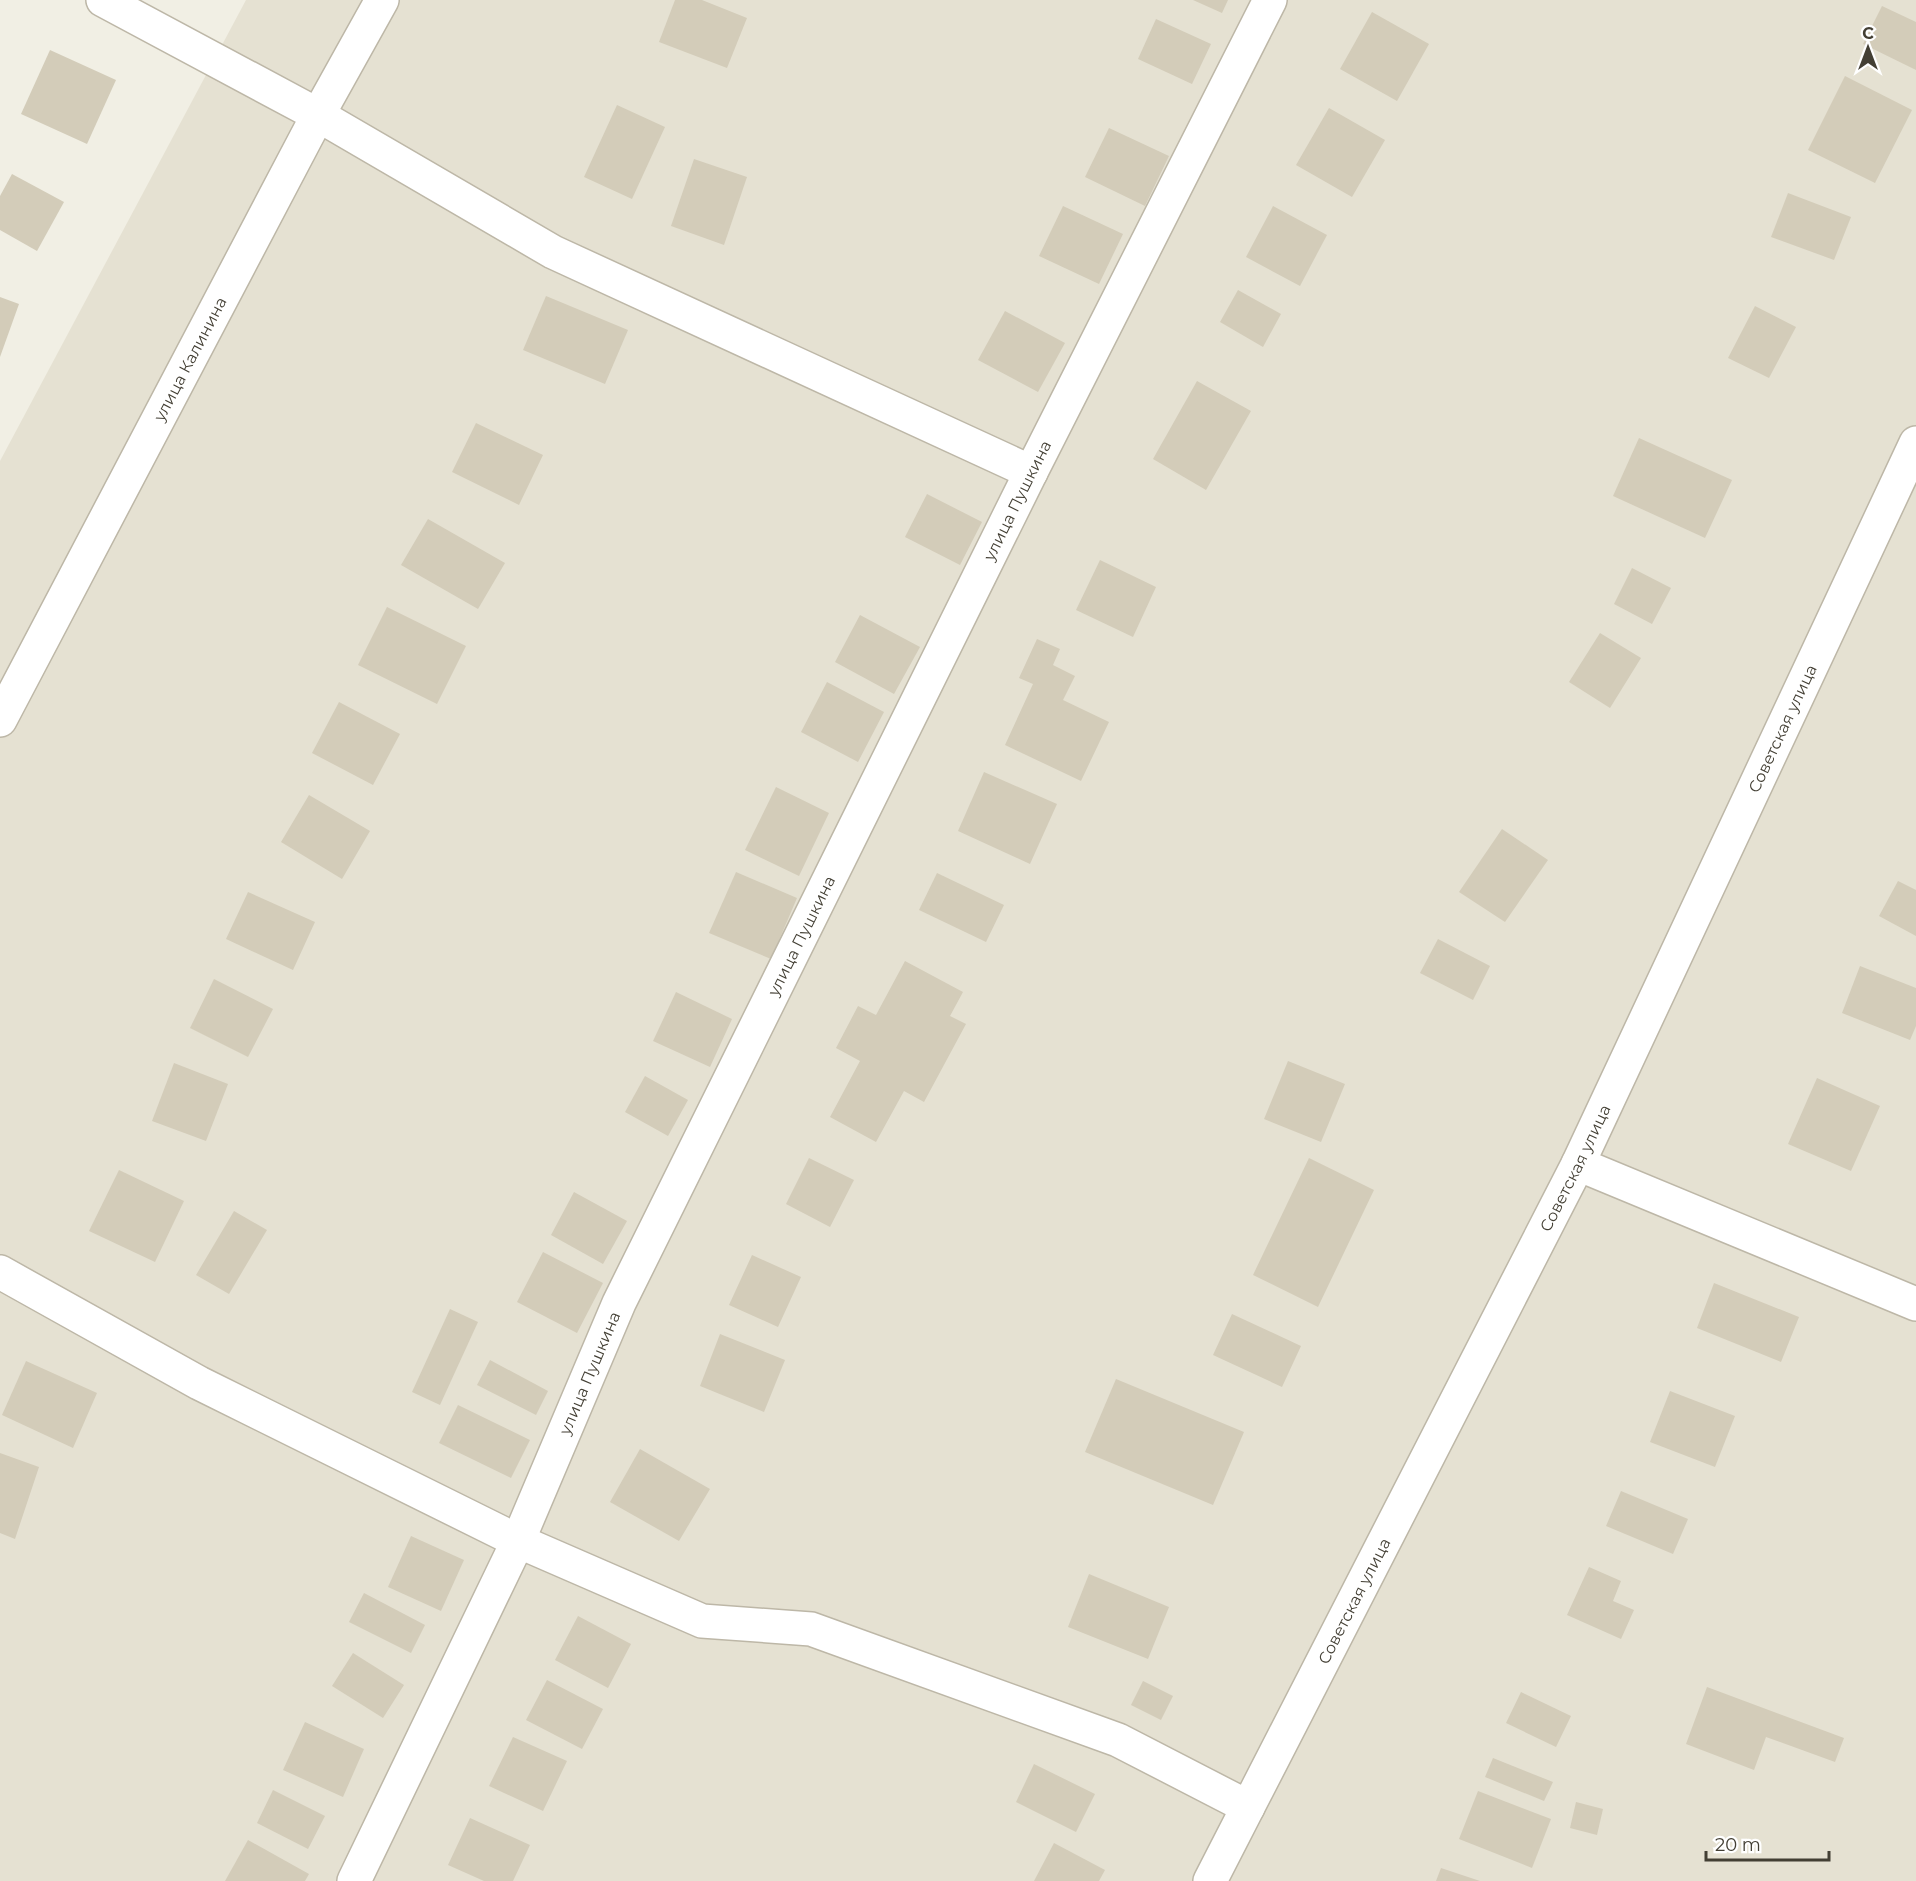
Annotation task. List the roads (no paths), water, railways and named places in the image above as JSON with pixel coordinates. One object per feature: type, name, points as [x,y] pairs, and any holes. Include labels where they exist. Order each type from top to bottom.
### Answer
[{"type":"street","points":[[103,0],[318,116],[553,252],[1031,472]]},
{"type":"street","name":"улица Калинина","points":[[0,720],[318,116],[382,0]]},
{"type":"street","name":"улица Пушкина","points":[[354,1881],[518,1540],[619,1303],[1031,472],[1270,0]]},
{"type":"street","name":"Советская улица","points":[[1210,1881],[1578,1164],[1916,442]]},
{"type":"street","points":[[1578,1164],[1916,1304]]},
{"type":"street","points":[[0,1272],[199,1383],[518,1540],[702,1621],[811,1629],[1118,1740],[1248,1807]]}]
